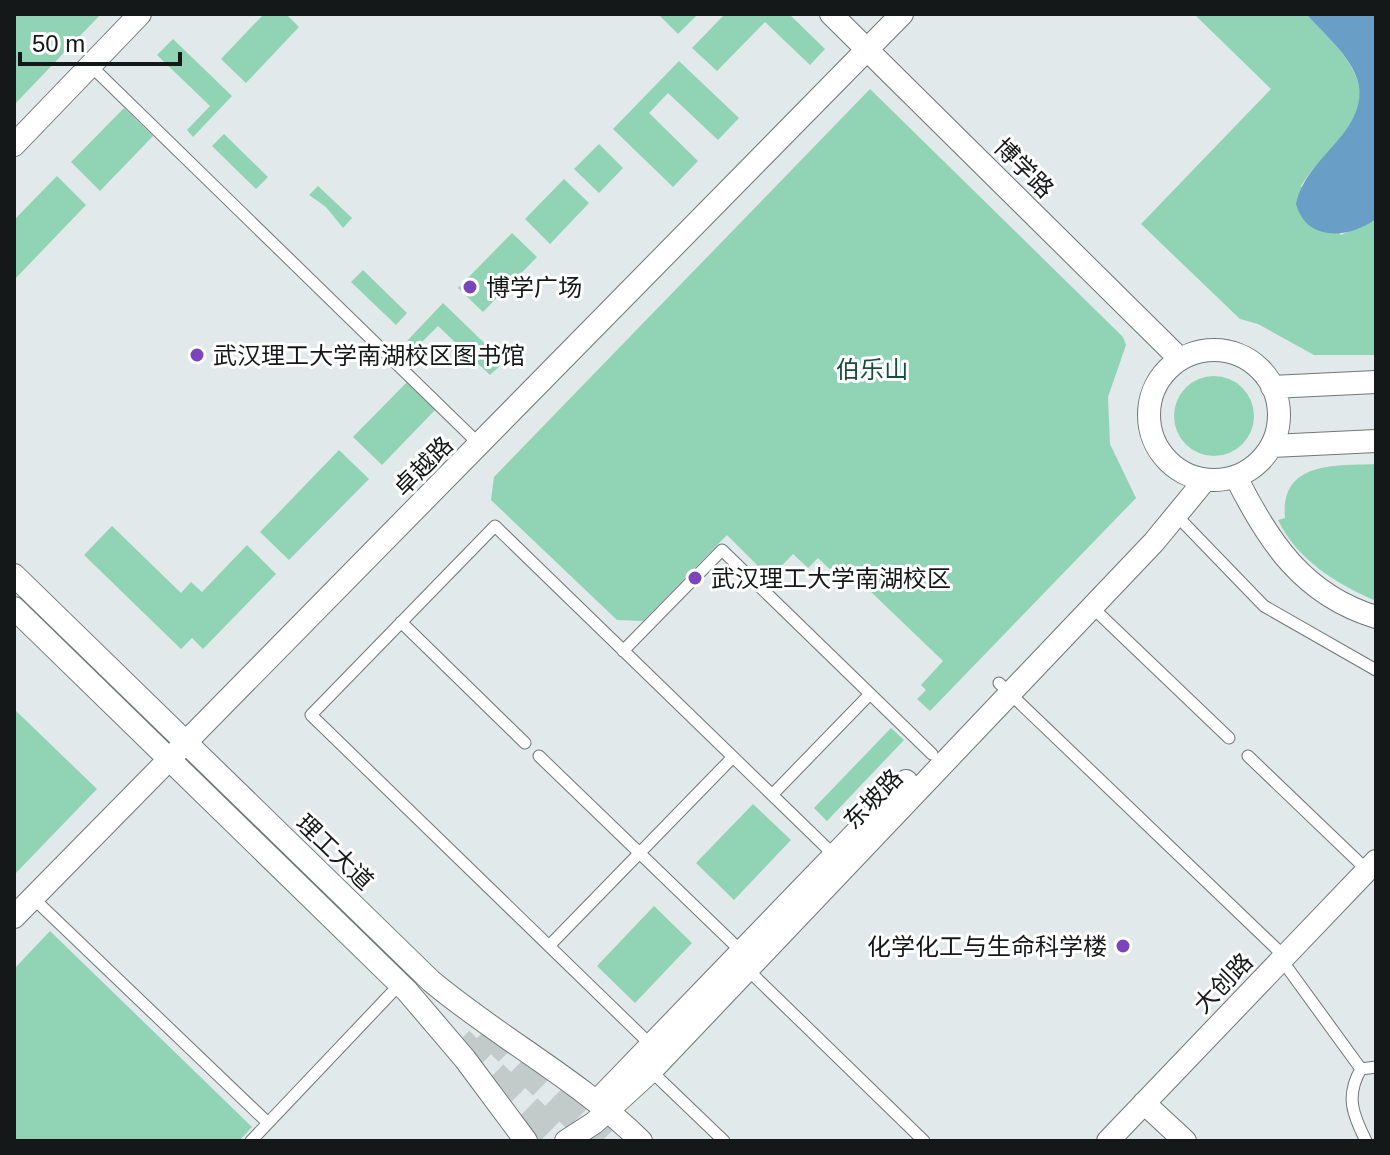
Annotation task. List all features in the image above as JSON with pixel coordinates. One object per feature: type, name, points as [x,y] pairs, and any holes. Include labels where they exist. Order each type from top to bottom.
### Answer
[{"type":"street","points":[[14,145],[140,14]]},
{"type":"street","name":"博学路","points":[[831,14],[1180,359]]},
{"type":"street","name":"卓越路","points":[[14,917],[902,14]]},
{"type":"street","points":[[1205,350],[1232,353],[1256,366],[1272,387],[1279,410],[1272,446],[1257,464],[1236,477],[1198,478],[1179,470],[1160,452],[1148,414],[1154,388],[1180,359],[1205,350]]},
{"type":"street","points":[[1272,387],[1376,382]]},
{"type":"street","points":[[1272,446],[1376,441]]},
{"type":"street","points":[[1236,477],[1264,532],[1298,573],[1334,599],[1376,617]]},
{"type":"street","name":"东坡路","points":[[603,1104],[651,1071],[834,855],[932,754],[1092,607],[1176,515],[1198,478]]},
{"type":"street","name":"东坡路","points":[[566,1141],[603,1104],[651,1045],[744,960],[1004,688],[1142,534],[1198,478]]},
{"type":"street","name":"理工大道","points":[[14,575],[431,981],[458,1004],[603,1104],[641,1141]]},
{"type":"street","name":"理工大道","points":[[14,608],[400,984],[465,1059],[522,1135]]},
{"type":"street","name":"大创路","points":[[1108,1141],[1372,866]]},
{"type":"street","points":[[1144,1103],[1185,1141]]},
{"type":"street","points":[[522,1135],[543,1141]]},
{"type":"lane","points":[[91,66],[480,445]]},
{"type":"lane","points":[[1176,515],[1264,606],[1376,670]]},
{"type":"lane","points":[[651,1045],[311,715],[495,526],[834,855]]},
{"type":"lane","points":[[623,651],[722,550],[932,754]]},
{"type":"lane","points":[[1092,607],[1229,738]]},
{"type":"lane","points":[[401,622],[525,743]]},
{"type":"lane","points":[[1004,688],[1283,957],[1361,1069]]},
{"type":"lane","points":[[772,795],[870,694]]},
{"type":"lane","points":[[539,756],[924,1141]]},
{"type":"lane","points":[[1248,756],[1372,866]]},
{"type":"lane","points":[[549,946],[733,757]]},
{"type":"lane","points":[[33,898],[268,1123]]},
{"type":"lane","points":[[251,1141],[400,984]]},
{"type":"lane","points":[[1361,1069],[1376,1067]]},
{"type":"lane","points":[[1361,1069],[1352,1088],[1351,1103],[1366,1141]]},
{"type":"lane","points":[[651,1071],[724,1141]]},
{"type":"green space","points":[[14,14],[101,14],[14,105]]},
{"type":"green space","points":[[264,14],[286,14],[299,27],[246,83],[221,59]]},
{"type":"green space","points":[[658,14],[698,14],[678,34]]},
{"type":"green space","points":[[725,14],[789,14],[825,49],[810,65],[765,22],[717,71],[692,48]]},
{"type":"green space","points":[[1194,14],[1306,14],[1352,68],[1360,100],[1356,116],[1301,186],[1341,235],[1376,219],[1376,355],[1314,355],[1258,324],[1240,319],[1141,224],[1271,89]]},
{"type":"green space","points":[[173,39],[232,96],[193,137],[187,130],[210,106],[157,55]]},
{"type":"green space","points":[[679,61],[739,118],[718,140],[668,93],[649,113],[698,161],[673,187],[613,129]]},
{"type":"green space","name":"伯乐山","points":[[870,89],[1123,337],[1126,345],[1108,397],[1110,444],[1136,498],[930,711],[917,699],[926,690],[921,685],[943,661],[844,566],[836,575],[818,558],[808,568],[793,554],[770,578],[727,535],[643,621],[617,620],[491,500],[494,477]]},
{"type":"green space","points":[[124,108],[153,136],[100,191],[71,162]]},
{"type":"green space","points":[[224,134],[268,177],[256,189],[212,146]]},
{"type":"green space","points":[[599,144],[623,168],[599,193],[574,169]]},
{"type":"green space","points":[[57,176],[86,205],[14,280],[14,220]]},
{"type":"green space","points":[[564,179],[589,203],[550,244],[525,219]]},
{"type":"green space","points":[[318,186],[352,218],[343,228],[326,207],[309,195]]},
{"type":"green space","points":[[512,233],[537,257],[483,312],[458,288]]},
{"type":"green space","points":[[363,270],[407,313],[396,325],[351,282]]},
{"type":"green space","points":[[443,303],[504,362],[490,375],[438,326],[415,349],[407,341]]},
{"type":"green space","points":[[1214,376],[1229,379],[1242,388],[1251,401],[1254,416],[1251,431],[1242,444],[1229,453],[1214,456],[1199,453],[1186,444],[1177,431],[1174,416],[1177,401],[1186,388],[1199,379]]},
{"type":"green space","points":[[407,382],[435,410],[382,465],[353,437]]},
{"type":"green space","points":[[339,450],[369,479],[289,560],[260,532]]},
{"type":"green space","points":[[1376,464],[1376,601],[1347,587],[1307,559],[1278,520],[1285,518],[1286,499],[1292,485],[1301,476],[1329,467]]},
{"type":"green space","points":[[112,526],[181,593],[191,582],[202,592],[247,545],[276,574],[203,649],[192,638],[181,649],[84,555]]},
{"type":"green space","points":[[14,709],[97,789],[14,875]]},
{"type":"green space","points":[[891,728],[904,740],[827,821],[814,808]]},
{"type":"green space","points":[[753,804],[791,840],[734,900],[696,863]]},
{"type":"green space","points":[[654,906],[692,943],[635,1003],[597,966]]},
{"type":"green space","points":[[50,931],[252,1127],[239,1141],[14,1141],[14,969]]},
{"type":"water","points":[[1306,14],[1376,14],[1376,219],[1342,233],[1319,231],[1309,225],[1296,204],[1310,174],[1348,127],[1360,92],[1348,61]]},
{"type":"tunnel","points":[[487,1028],[602,1141]]},
{"type":"tunnel","points":[[458,1042],[558,1141]]},
{"type":"place","name":"博学广场","points":[[470,287]]},
{"type":"place","name":"武汉理工大学南湖校区图书馆","points":[[197,355]]},
{"type":"place","name":"武汉理工大学南湖校区","points":[[695,578]]},
{"type":"place","name":"化学化工与生命科学楼","points":[[1123,946]]}]
